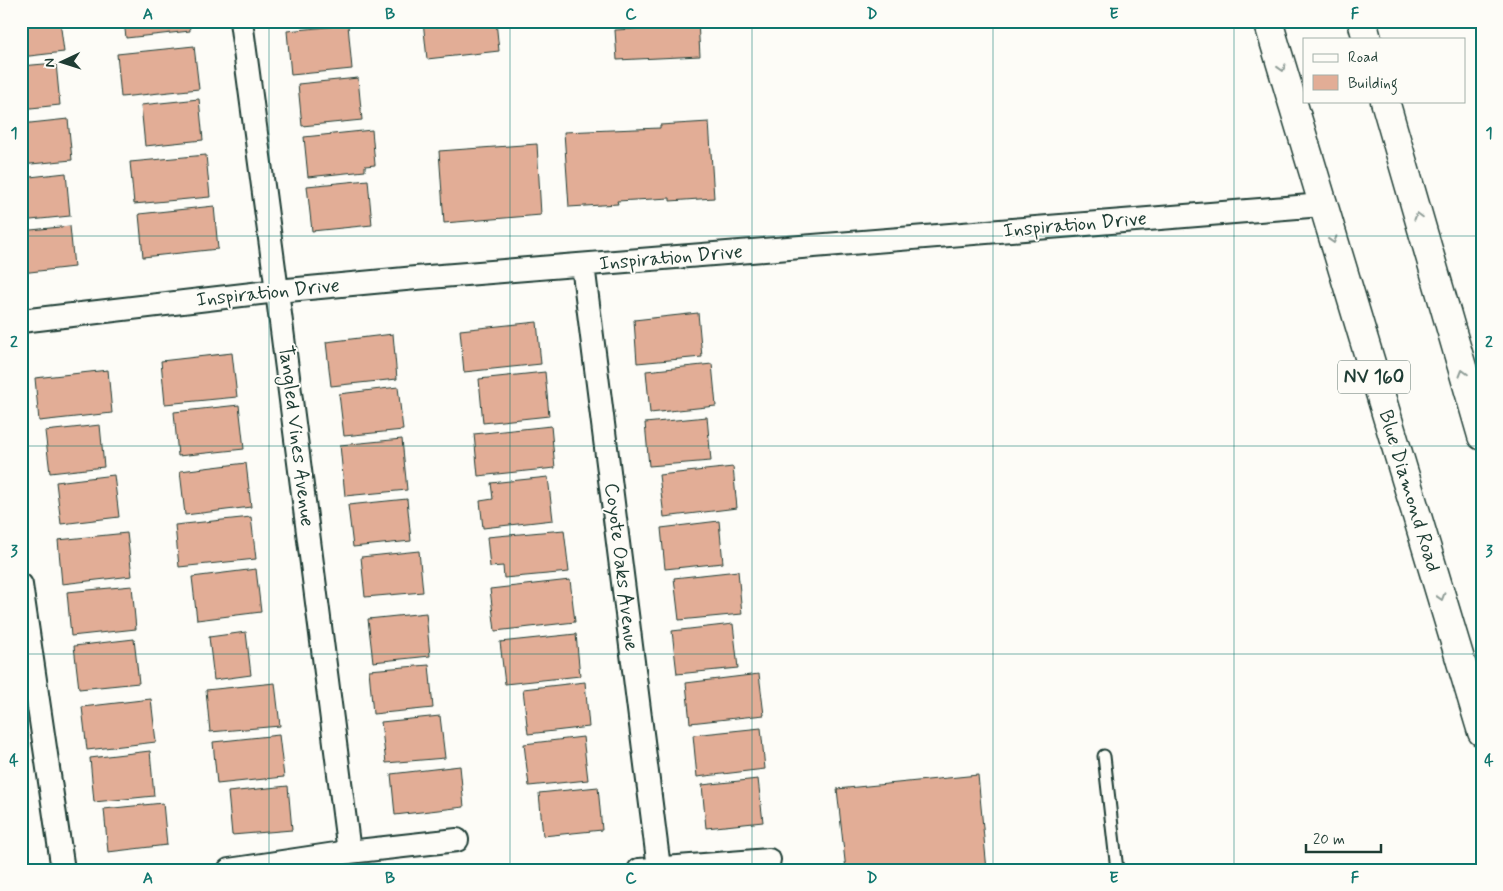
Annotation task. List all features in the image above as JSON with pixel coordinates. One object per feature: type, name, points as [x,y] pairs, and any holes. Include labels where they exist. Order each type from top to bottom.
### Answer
[{"type":"highway","name":"Blue Diamond Road","points":[[1268,21],[1482,732]]},
{"type":"highway","points":[[1362,21],[1367,38]]},
{"type":"highway","points":[[1385,102],[1482,436]]},
{"type":"street","name":"Tangled Vines Avenue","points":[[241,21],[278,291],[349,852]]},
{"type":"street","name":"Inspiration Drive","points":[[21,321],[278,291],[416,278],[1322,205]]},
{"type":"street","name":"Coyote Oaks Avenue","points":[[583,265],[649,869]]},
{"type":"street","points":[[21,585],[63,870]]},
{"type":"street","points":[[230,870],[349,852],[457,840]]},
{"type":"street","points":[[649,869],[769,860]]},
{"type":"lane","points":[[1104,756],[1117,870]]},
{"type":"building","points":[[21,21],[60,21],[64,52],[21,57]]},
{"type":"building","points":[[124,21],[189,21],[190,31],[126,38]]},
{"type":"building","points":[[423,21],[496,21],[499,51],[427,59]]},
{"type":"building","points":[[698,21],[700,56],[617,60],[615,30],[646,28],[645,24]]},
{"type":"building","points":[[348,25],[352,69],[291,75],[287,31]]},
{"type":"building","points":[[194,46],[199,89],[121,97],[117,54]]},
{"type":"building","points":[[56,63],[60,105],[21,109],[21,66]]},
{"type":"building","points":[[358,78],[362,120],[302,126],[298,84]]},
{"type":"building","points":[[199,99],[203,140],[145,146],[141,105]]},
{"type":"building","points":[[68,119],[72,160],[21,165],[21,124]]},
{"type":"building","points":[[709,122],[714,198],[670,201],[670,198],[617,201],[618,204],[569,207],[564,132],[660,128],[660,125]]},
{"type":"building","points":[[372,130],[375,165],[365,166],[365,171],[308,177],[304,137]]},
{"type":"building","points":[[537,144],[541,215],[444,223],[439,151]]},
{"type":"building","points":[[206,155],[210,197],[134,204],[130,162]]},
{"type":"building","points":[[66,173],[70,216],[21,221],[21,178]]},
{"type":"building","points":[[368,180],[372,225],[312,231],[307,186]]},
{"type":"building","points":[[214,206],[218,249],[143,257],[139,214]]},
{"type":"building","points":[[70,226],[74,267],[21,273],[21,231]]},
{"type":"building","points":[[698,313],[702,357],[637,363],[634,320]]},
{"type":"building","points":[[537,322],[541,364],[464,372],[460,330]]},
{"type":"building","points":[[393,334],[397,379],[331,386],[326,342]]},
{"type":"building","points":[[232,353],[237,397],[165,404],[161,361]]},
{"type":"building","points":[[712,364],[716,406],[650,413],[646,371]]},
{"type":"building","points":[[108,370],[112,413],[39,421],[35,378]]},
{"type":"building","points":[[545,372],[549,416],[483,423],[479,379]]},
{"type":"building","points":[[398,387],[403,430],[344,436],[339,394]]},
{"type":"building","points":[[239,405],[244,449],[178,456],[174,412]]},
{"type":"building","points":[[707,417],[711,461],[649,466],[645,423]]},
{"type":"building","points":[[100,425],[104,467],[50,473],[45,431]]},
{"type":"building","points":[[551,426],[555,468],[478,476],[474,434]]},
{"type":"building","points":[[402,439],[407,490],[345,496],[340,445]]},
{"type":"building","points":[[246,463],[251,507],[185,515],[180,471]]},
{"type":"building","points":[[733,467],[737,508],[664,517],[659,475]]},
{"type":"building","points":[[114,475],[119,517],[61,524],[56,482]]},
{"type":"building","points":[[548,477],[553,520],[483,528],[480,501],[493,499],[491,483]]},
{"type":"building","points":[[407,499],[411,541],[353,547],[348,505]]},
{"type":"building","points":[[251,517],[256,559],[179,567],[175,525]]},
{"type":"building","points":[[719,521],[723,563],[665,569],[661,528]]},
{"type":"building","points":[[564,530],[569,572],[504,578],[503,566],[490,567],[487,537]]},
{"type":"building","points":[[127,533],[132,576],[62,584],[58,540]]},
{"type":"building","points":[[419,551],[423,592],[365,597],[361,557]]},
{"type":"building","points":[[256,569],[261,612],[197,620],[192,577]]},
{"type":"building","points":[[738,571],[742,614],[679,620],[674,578]]},
{"type":"building","points":[[570,580],[575,622],[495,631],[490,589]]},
{"type":"building","points":[[132,586],[136,629],[71,636],[67,592]]},
{"type":"building","points":[[426,613],[430,656],[373,662],[368,619]]},
{"type":"building","points":[[733,624],[738,668],[677,674],[672,631]]},
{"type":"building","points":[[246,632],[251,675],[214,680],[209,637]]},
{"type":"building","points":[[576,634],[580,676],[505,684],[500,642]]},
{"type":"building","points":[[134,639],[139,683],[79,689],[74,646]]},
{"type":"building","points":[[429,665],[433,708],[373,714],[369,670]]},
{"type":"building","points":[[759,674],[764,715],[690,723],[686,683]]},
{"type":"building","points":[[585,682],[589,727],[528,734],[523,689]]},
{"type":"building","points":[[275,683],[280,726],[210,732],[206,690]]},
{"type":"building","points":[[151,699],[156,742],[87,750],[82,707]]},
{"type":"building","points":[[440,716],[445,758],[386,763],[381,722]]},
{"type":"building","points":[[761,728],[765,769],[697,777],[693,735]]},
{"type":"building","points":[[279,735],[284,777],[217,784],[213,742]]},
{"type":"building","points":[[583,737],[588,780],[529,786],[524,744]]},
{"type":"building","points":[[150,751],[154,796],[94,802],[90,758]]},
{"type":"building","points":[[460,766],[464,807],[395,815],[391,774]]},
{"type":"building","points":[[978,775],[987,870],[846,870],[837,789]]},
{"type":"building","points":[[758,779],[763,822],[706,828],[702,785]]},
{"type":"building","points":[[288,786],[292,830],[232,835],[228,792]]},
{"type":"building","points":[[598,787],[602,830],[543,836],[539,793]]},
{"type":"building","points":[[163,803],[167,845],[108,852],[104,809]]}]
